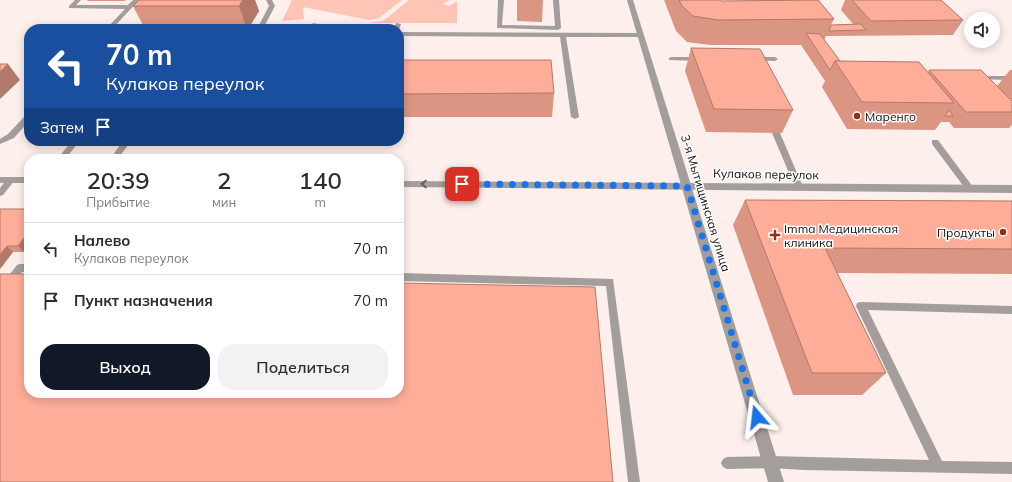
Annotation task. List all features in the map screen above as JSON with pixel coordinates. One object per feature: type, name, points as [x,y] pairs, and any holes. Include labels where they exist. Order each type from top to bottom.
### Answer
[{"type":"street","name":"3-я Мытищинская улица","points":[[630,0],[776,482]]},
{"type":"street","points":[[0,180],[24,180]]},
{"type":"street","name":"Кулаков переулок","points":[[404,184],[1012,189]]},
{"type":"lane","points":[[78,0],[71,7],[130,7]]},
{"type":"lane","points":[[115,24],[136,0]]},
{"type":"lane","points":[[263,24],[272,6],[270,0]]},
{"type":"lane","points":[[500,0],[499,27],[558,28],[556,0]]},
{"type":"lane","points":[[404,34],[640,35]]},
{"type":"lane","points":[[563,34],[575,117]]},
{"type":"lane","points":[[671,59],[705,59]]},
{"type":"lane","points":[[744,59],[775,59]]},
{"type":"lane","points":[[972,78],[1012,78]]},
{"type":"lane","points":[[0,142],[11,136],[24,122]]},
{"type":"lane","points":[[776,133],[799,187]]},
{"type":"lane","points":[[935,142],[970,188]]},
{"type":"lane","points":[[65,154],[72,146]]},
{"type":"lane","points":[[0,193],[11,180]]},
{"type":"lane","points":[[0,294],[20,268],[24,268]]},
{"type":"lane","points":[[404,277],[610,282],[634,482]]},
{"type":"lane","points":[[938,466],[862,306],[1012,310]]},
{"type":"lane","points":[[727,463],[771,462],[1012,468]]},
{"type":"shaded area","points":[[292,0],[402,0],[379,18],[369,20],[303,7],[304,19],[282,21]]},
{"type":"shaded area","points":[[409,0],[450,0],[443,4],[449,6],[457,1],[457,23],[369,23],[383,21]]},
{"type":"building","points":[[139,0],[243,0],[239,6],[133,6]]},
{"type":"building","points":[[679,0],[818,0],[834,19],[718,20],[693,16],[682,6]]},
{"type":"building","points":[[852,0],[941,0],[963,20],[871,21]]},
{"type":"building","points":[[861,24],[866,30],[829,31],[831,25]]},
{"type":"building","points":[[806,33],[820,34],[840,61],[835,61],[830,70]]},
{"type":"building","points":[[691,48],[760,49],[793,110],[714,109]]},
{"type":"building","points":[[404,60],[551,60],[554,93],[404,94]]},
{"type":"building","points":[[835,61],[919,62],[954,103],[862,102]]},
{"type":"building","points":[[0,64],[8,64],[0,72]]},
{"type":"building","points":[[929,70],[981,70],[1012,101],[1012,112],[966,112]]},
{"type":"building","points":[[949,110],[953,116],[945,116]]},
{"type":"building","points":[[745,200],[1012,201],[1012,249],[825,248],[886,373],[812,373]]},
{"type":"building","points":[[0,209],[24,209],[24,238],[18,246],[7,246],[0,255]]},
{"type":"building","points":[[0,274],[24,274],[24,398],[404,398],[404,283],[595,287],[613,482],[0,482]]},
{"type":"place","name":"Маренго","points":[[857,116]]},
{"type":"place","name":"Продукты","points":[[1003,232]]},
{"type":"place","name":"Imma Медицинская клиника","points":[[775,235]]},
{"type":"route","points":[[462,184],[687,186],[757,417]]}]
